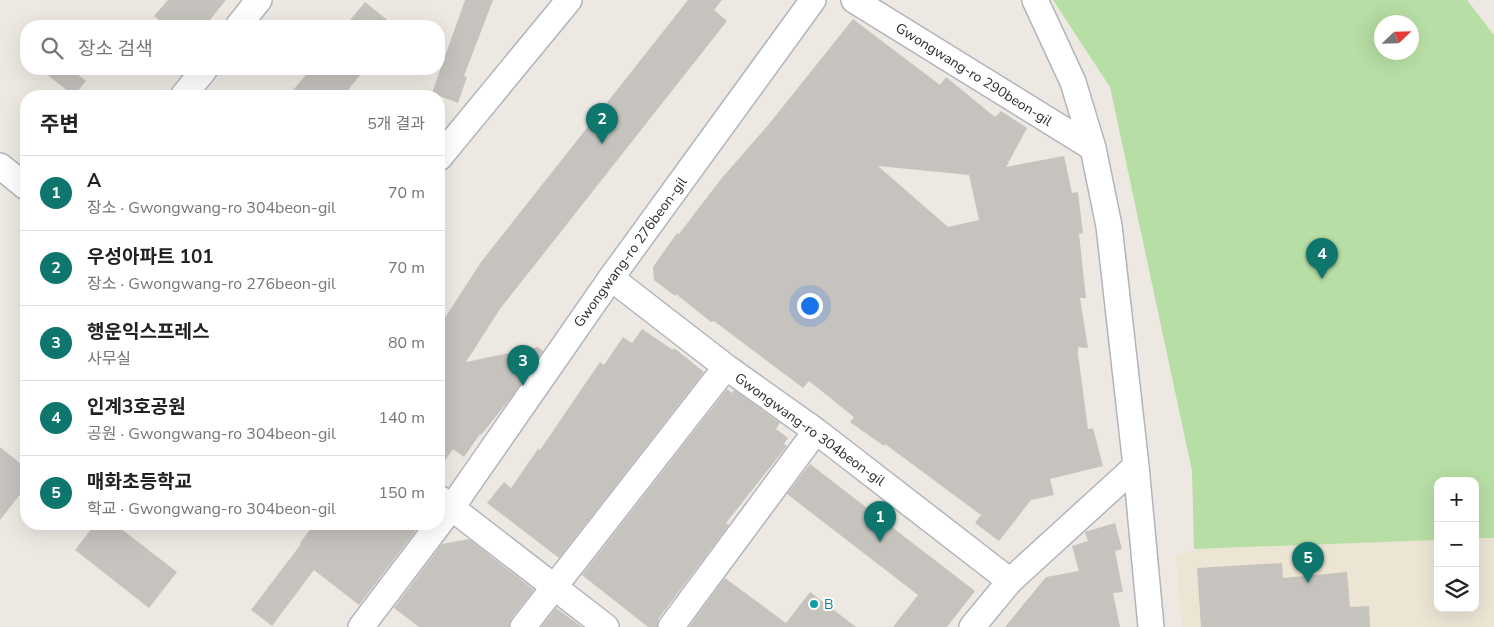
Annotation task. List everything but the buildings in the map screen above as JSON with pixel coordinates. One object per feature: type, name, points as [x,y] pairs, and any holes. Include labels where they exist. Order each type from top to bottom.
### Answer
[{"type":"street","points":[[243,20],[259,0]]},
{"type":"street","points":[[445,151],[569,0]]},
{"type":"street","name":"Gwongwang-ro 276beon-gil","points":[[445,503],[813,0]]},
{"type":"street","name":"Gwongwang-ro 290beon-gil","points":[[854,0],[1094,148]]},
{"type":"street","points":[[1035,0],[1073,82],[1094,148],[1109,226],[1136,466],[1151,627]]},
{"type":"street","points":[[188,90],[199,75]]},
{"type":"street","points":[[0,166],[20,182]]},
{"type":"street","name":"Gwongwang-ro 304beon-gil","points":[[611,278],[726,367],[816,431],[1010,580]]},
{"type":"street","points":[[523,627],[726,367]]},
{"type":"street","points":[[671,627],[816,431]]},
{"type":"street","points":[[972,627],[1010,580],[1136,466]]},
{"type":"street","points":[[445,503],[606,627]]},
{"type":"street","name":"Gwongwang-ro 276beon-gil","points":[[361,627],[427,530]]},
{"type":"shaded area","points":[[1479,538],[1494,538],[1494,627],[1182,627],[1176,557],[1194,549],[1434,540],[1434,612],[1479,612]]},
{"type":"green space","points":[[1053,0],[1467,0],[1494,35],[1494,538],[1479,538],[1479,477],[1434,477],[1434,540],[1194,549],[1192,471],[1110,87]]},
{"type":"place","name":"우성아파트 101","points":[[602,144]]},
{"type":"place","name":"인계3호공원","points":[[1322,279]]},
{"type":"place","name":"행운익스프레스","points":[[523,386]]},
{"type":"place","name":"A","points":[[880,542]]},
{"type":"place","name":"매화초등학교","points":[[1308,583]]},
{"type":"place","name":"B","points":[[814,604]]}]
